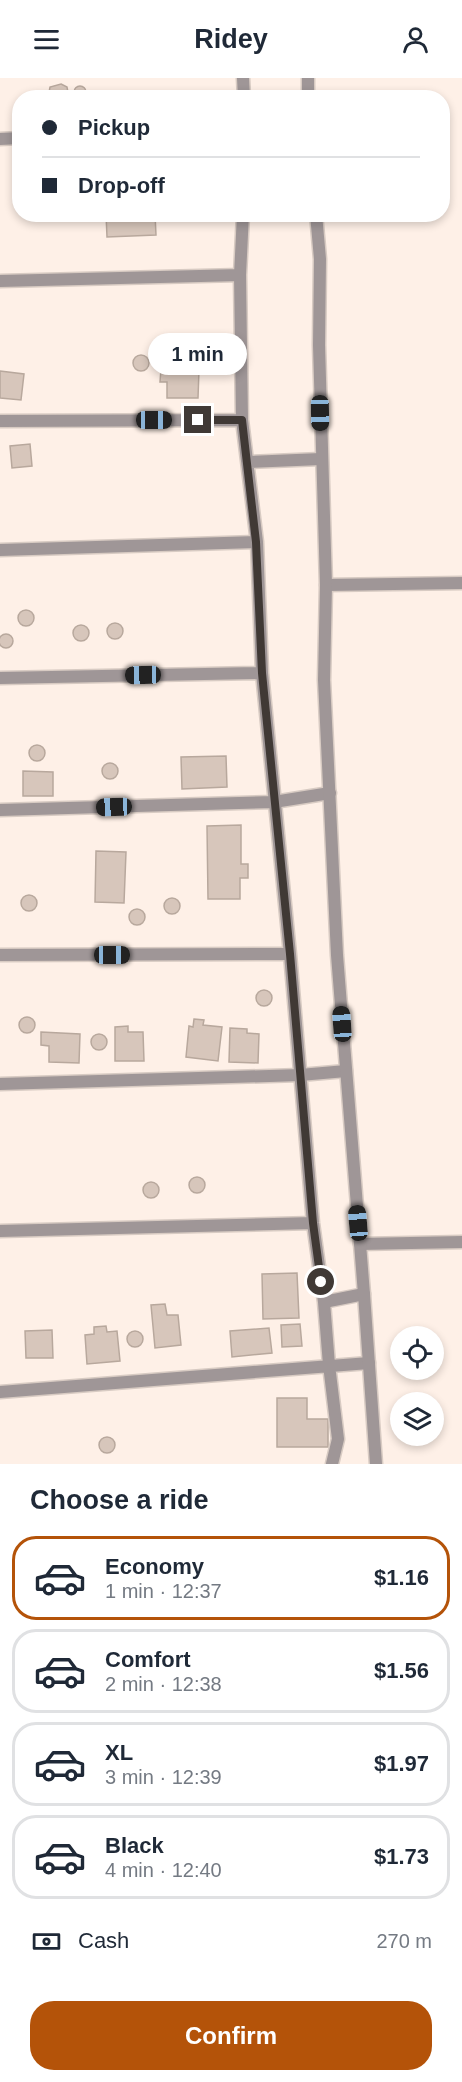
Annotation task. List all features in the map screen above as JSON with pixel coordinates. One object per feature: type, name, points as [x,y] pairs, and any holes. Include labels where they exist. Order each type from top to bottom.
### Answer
[{"type":"street","points":[[243,222],[240,275],[242,420],[256,542],[262,673],[290,954],[313,1223],[324,1302],[338,1439],[332,1464]]},
{"type":"street","points":[[317,222],[320,259],[321,459],[326,585],[324,680],[337,955],[376,1464]]},
{"type":"street","points":[[0,281],[240,275]]},
{"type":"street","points":[[0,421],[242,420]]},
{"type":"street","points":[[248,462],[321,459]]},
{"type":"street","points":[[0,550],[256,542]]},
{"type":"street","points":[[326,585],[462,583]]},
{"type":"street","points":[[0,678],[262,673]]},
{"type":"street","points":[[0,810],[274,802],[330,793]]},
{"type":"street","points":[[0,955],[290,954]]},
{"type":"street","points":[[0,1084],[300,1075],[346,1071]]},
{"type":"street","points":[[0,1231],[313,1223]]},
{"type":"street","points":[[360,1245],[462,1242]]},
{"type":"street","points":[[324,1302],[364,1294]]},
{"type":"street","points":[[0,1392],[369,1363]]},
{"type":"building","points":[[61,84],[67,87],[68,90],[49,90],[50,87]]},
{"type":"building","points":[[78,86],[86,90],[74,90]]},
{"type":"building","points":[[106,222],[155,222],[156,235],[107,237]]},
{"type":"building","points":[[141,355],[149,363],[141,371],[133,363]]},
{"type":"building","points":[[161,369],[199,370],[198,398],[167,398],[167,382],[160,382]]},
{"type":"building","points":[[0,371],[24,374],[21,400],[0,398]]},
{"type":"building","points":[[30,444],[32,466],[12,468],[10,446]]},
{"type":"building","points":[[26,610],[34,618],[26,626],[18,618]]},
{"type":"building","points":[[115,623],[123,631],[115,639],[107,631]]},
{"type":"building","points":[[81,625],[89,633],[81,641],[73,633]]},
{"type":"building","points":[[3,634],[9,634],[13,641],[9,648],[3,648],[-1,644],[-1,638]]},
{"type":"building","points":[[37,745],[45,753],[37,761],[29,753]]},
{"type":"building","points":[[226,756],[227,787],[182,789],[181,757]]},
{"type":"building","points":[[110,763],[118,771],[110,779],[102,771]]},
{"type":"building","points":[[23,771],[53,772],[53,796],[23,796]]},
{"type":"building","points":[[241,825],[241,864],[248,864],[248,878],[240,878],[240,899],[208,899],[207,826]]},
{"type":"building","points":[[96,851],[126,852],[124,903],[95,902]]},
{"type":"building","points":[[29,895],[37,903],[29,911],[21,903]]},
{"type":"building","points":[[172,898],[180,906],[172,914],[164,906]]},
{"type":"building","points":[[137,909],[145,917],[137,925],[129,917]]},
{"type":"building","points":[[264,990],[272,998],[264,1006],[256,998]]},
{"type":"building","points":[[27,1017],[35,1025],[27,1033],[19,1025]]},
{"type":"building","points":[[194,1019],[204,1020],[203,1025],[222,1027],[218,1061],[186,1057],[189,1026],[193,1027]]},
{"type":"building","points":[[128,1026],[128,1032],[143,1032],[144,1061],[115,1061],[115,1027]]},
{"type":"building","points":[[230,1028],[247,1029],[247,1033],[259,1034],[258,1063],[229,1062]]},
{"type":"building","points":[[41,1032],[80,1034],[79,1063],[49,1062],[49,1046],[41,1045]]},
{"type":"building","points":[[99,1034],[107,1042],[99,1050],[91,1042]]},
{"type":"building","points":[[197,1177],[205,1185],[197,1193],[189,1185]]},
{"type":"building","points":[[151,1182],[159,1190],[151,1198],[143,1190]]},
{"type":"building","points":[[297,1273],[299,1318],[263,1319],[262,1274]]},
{"type":"building","points":[[165,1304],[167,1315],[178,1315],[181,1345],[155,1348],[151,1305]]},
{"type":"building","points":[[300,1324],[302,1346],[282,1347],[281,1325]]},
{"type":"building","points":[[106,1326],[107,1332],[117,1331],[120,1361],[87,1364],[85,1335],[94,1334],[94,1327]]},
{"type":"building","points":[[269,1328],[272,1353],[232,1357],[230,1331]]},
{"type":"building","points":[[52,1330],[53,1358],[26,1358],[25,1331]]},
{"type":"building","points":[[135,1331],[143,1339],[135,1347],[127,1339]]},
{"type":"building","points":[[277,1398],[307,1398],[307,1419],[328,1419],[328,1447],[277,1447]]},
{"type":"building","points":[[107,1437],[115,1445],[107,1453],[99,1445]]},
{"type":"route","points":[[198,420],[242,420],[248,462],[256,542],[262,673],[290,954],[313,1223],[321,1282]]}]
